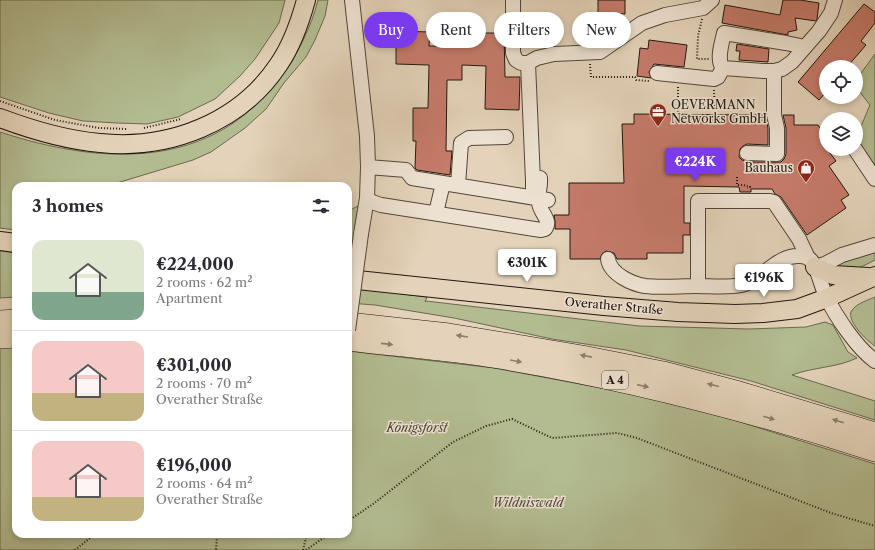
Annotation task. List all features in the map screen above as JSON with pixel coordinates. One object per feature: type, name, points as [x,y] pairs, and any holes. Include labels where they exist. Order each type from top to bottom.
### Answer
[{"type":"highway","points":[[0,310],[12,309]]},
{"type":"highway","points":[[0,321],[12,320]]},
{"type":"highway","name":"A 4","points":[[352,324],[456,335],[582,356],[663,372],[739,392],[875,433]]},
{"type":"highway","points":[[0,338],[12,337]]},
{"type":"highway","name":"A 4","points":[[352,340],[498,358],[614,380],[740,410],[875,451]]},
{"type":"main road","points":[[0,118],[66,138],[101,143],[119,144],[158,142],[197,131],[228,114],[259,90],[279,65],[288,50],[306,0]]},
{"type":"main road","points":[[0,241],[12,242]]},
{"type":"main road","points":[[812,263],[839,276],[874,276]]},
{"type":"main road","name":"Overather Straße","points":[[352,278],[596,305],[678,312],[735,314],[797,309],[827,298],[874,276]]},
{"type":"lane","points":[[352,0],[367,136],[368,167],[367,198],[352,300]]},
{"type":"lane","points":[[513,0],[513,53],[516,60],[521,63],[528,63],[537,58],[554,54],[600,52],[642,23],[665,15],[703,8],[712,0]]},
{"type":"lane","points":[[748,153],[777,154],[777,128],[774,115],[774,77],[792,62],[819,31],[832,13],[835,0]]},
{"type":"lane","points":[[718,73],[724,33],[804,47]]},
{"type":"lane","points":[[528,63],[533,181],[540,198]]},
{"type":"lane","points":[[657,73],[678,76],[718,73],[774,77]]},
{"type":"lane","points":[[458,185],[461,143],[469,138],[506,138]]},
{"type":"lane","points":[[859,156],[875,179]]},
{"type":"lane","points":[[368,167],[406,170],[412,178],[540,198]]},
{"type":"lane","points":[[367,198],[372,202],[381,205],[541,230],[548,226],[548,221],[539,205],[540,178]]},
{"type":"lane","points":[[436,213],[443,183]]},
{"type":"lane","points":[[698,286],[698,201],[774,202],[799,239],[812,263],[827,298],[838,317],[875,361]]},
{"type":"lane","points":[[608,259],[609,264],[615,272],[622,277],[644,286],[724,286],[742,285],[759,277],[788,258],[800,256],[812,263],[825,264],[842,255],[875,245]]},
{"type":"path","points":[[702,16],[698,36],[697,59],[705,59]]},
{"type":"path","points":[[591,77],[635,77],[636,80],[652,82],[657,73]]},
{"type":"path","points":[[715,114],[718,73]]},
{"type":"path","points":[[678,76],[678,114]]},
{"type":"path","points":[[0,101],[55,120],[99,128],[129,129]]},
{"type":"path","points":[[144,128],[182,119]]},
{"type":"path","points":[[737,178],[737,184],[743,184]]},
{"type":"path","points":[[352,518],[373,504],[453,442],[486,426],[512,419],[552,438],[617,433],[637,438],[832,514],[875,526]]},
{"type":"path","points":[[75,550],[90,538]]},
{"type":"path","points":[[216,550],[218,538]]},
{"type":"path","points":[[303,550],[306,538]]},
{"type":"path","points":[[306,550],[323,538]]},
{"type":"green space","points":[[0,0],[285,0],[279,23],[255,59],[240,76],[215,99],[178,117],[147,124],[83,121],[49,113],[0,97]]},
{"type":"green space","points":[[318,0],[328,0],[325,16],[306,57],[284,83],[266,109],[245,128],[211,152],[193,160],[120,182],[12,182],[12,230],[0,228],[0,132],[38,143],[77,151],[115,154],[152,152],[188,145],[222,130],[253,107],[281,76],[293,58],[308,30]]},
{"type":"green space","points":[[875,54],[875,172],[863,153],[863,122],[870,105],[863,96],[863,70]]},
{"type":"green space","points":[[360,205],[352,252],[352,209]]},
{"type":"green space","points":[[0,251],[12,252],[12,297],[0,298]]},
{"type":"green space","points":[[875,251],[875,260],[859,268],[834,268],[840,262]]},
{"type":"green space","points":[[352,288],[427,297],[425,302],[639,326],[749,329],[806,327],[825,322],[833,325],[848,352],[857,358],[841,364],[808,370],[792,375],[875,401],[875,420],[751,381],[626,350],[552,339],[454,318],[375,305],[352,303]]},
{"type":"green space","points":[[875,297],[875,346],[857,329],[851,318],[851,313],[858,305]]},
{"type":"green space","name":"Königsforst","points":[[12,347],[12,538],[352,538],[352,351],[494,368],[676,402],[875,464],[875,550],[0,550],[0,348]]},
{"type":"building","points":[[598,0],[625,0],[625,12],[598,12]]},
{"type":"building","points":[[783,0],[800,0],[819,3],[816,21],[795,18],[797,30],[788,32],[788,35],[722,23],[725,5],[780,15]]},
{"type":"building","points":[[864,4],[875,12],[875,23],[861,41],[866,45],[853,60],[819,60],[819,100],[798,82]]},
{"type":"building","points":[[418,32],[426,32],[426,48],[486,48],[486,33],[494,33],[494,48],[504,48],[505,77],[520,77],[519,110],[485,109],[486,66],[462,65],[462,80],[447,80],[446,151],[452,151],[450,175],[417,170],[415,168],[416,141],[413,141],[413,108],[428,108],[429,65],[396,64],[396,48],[418,48]]},
{"type":"building","points":[[649,40],[687,45],[684,67],[654,64],[649,72],[651,78],[637,76],[640,48],[648,49]]},
{"type":"building","points":[[737,44],[769,49],[768,62],[739,60],[740,51],[736,51]]},
{"type":"building","points":[[634,114],[766,115],[768,145],[747,144],[740,149],[739,157],[747,162],[781,162],[786,154],[786,128],[783,115],[794,115],[794,125],[818,125],[819,126],[819,156],[832,156],[836,161],[829,166],[849,195],[841,200],[846,208],[807,235],[781,197],[775,194],[772,189],[751,189],[751,192],[740,192],[739,187],[684,186],[684,223],[690,223],[690,235],[683,235],[683,253],[647,253],[647,259],[617,259],[614,253],[606,251],[602,254],[600,259],[570,259],[570,229],[555,229],[554,215],[569,215],[569,183],[624,183],[622,124],[634,124]]},
{"type":"place","name":"OEVERMANN Networks GmbH","points":[[658,127]]},
{"type":"place","name":"Bauhaus","points":[[806,183]]},
{"type":"park label","name":"Wildniswald","points":[[528,503]]}]
